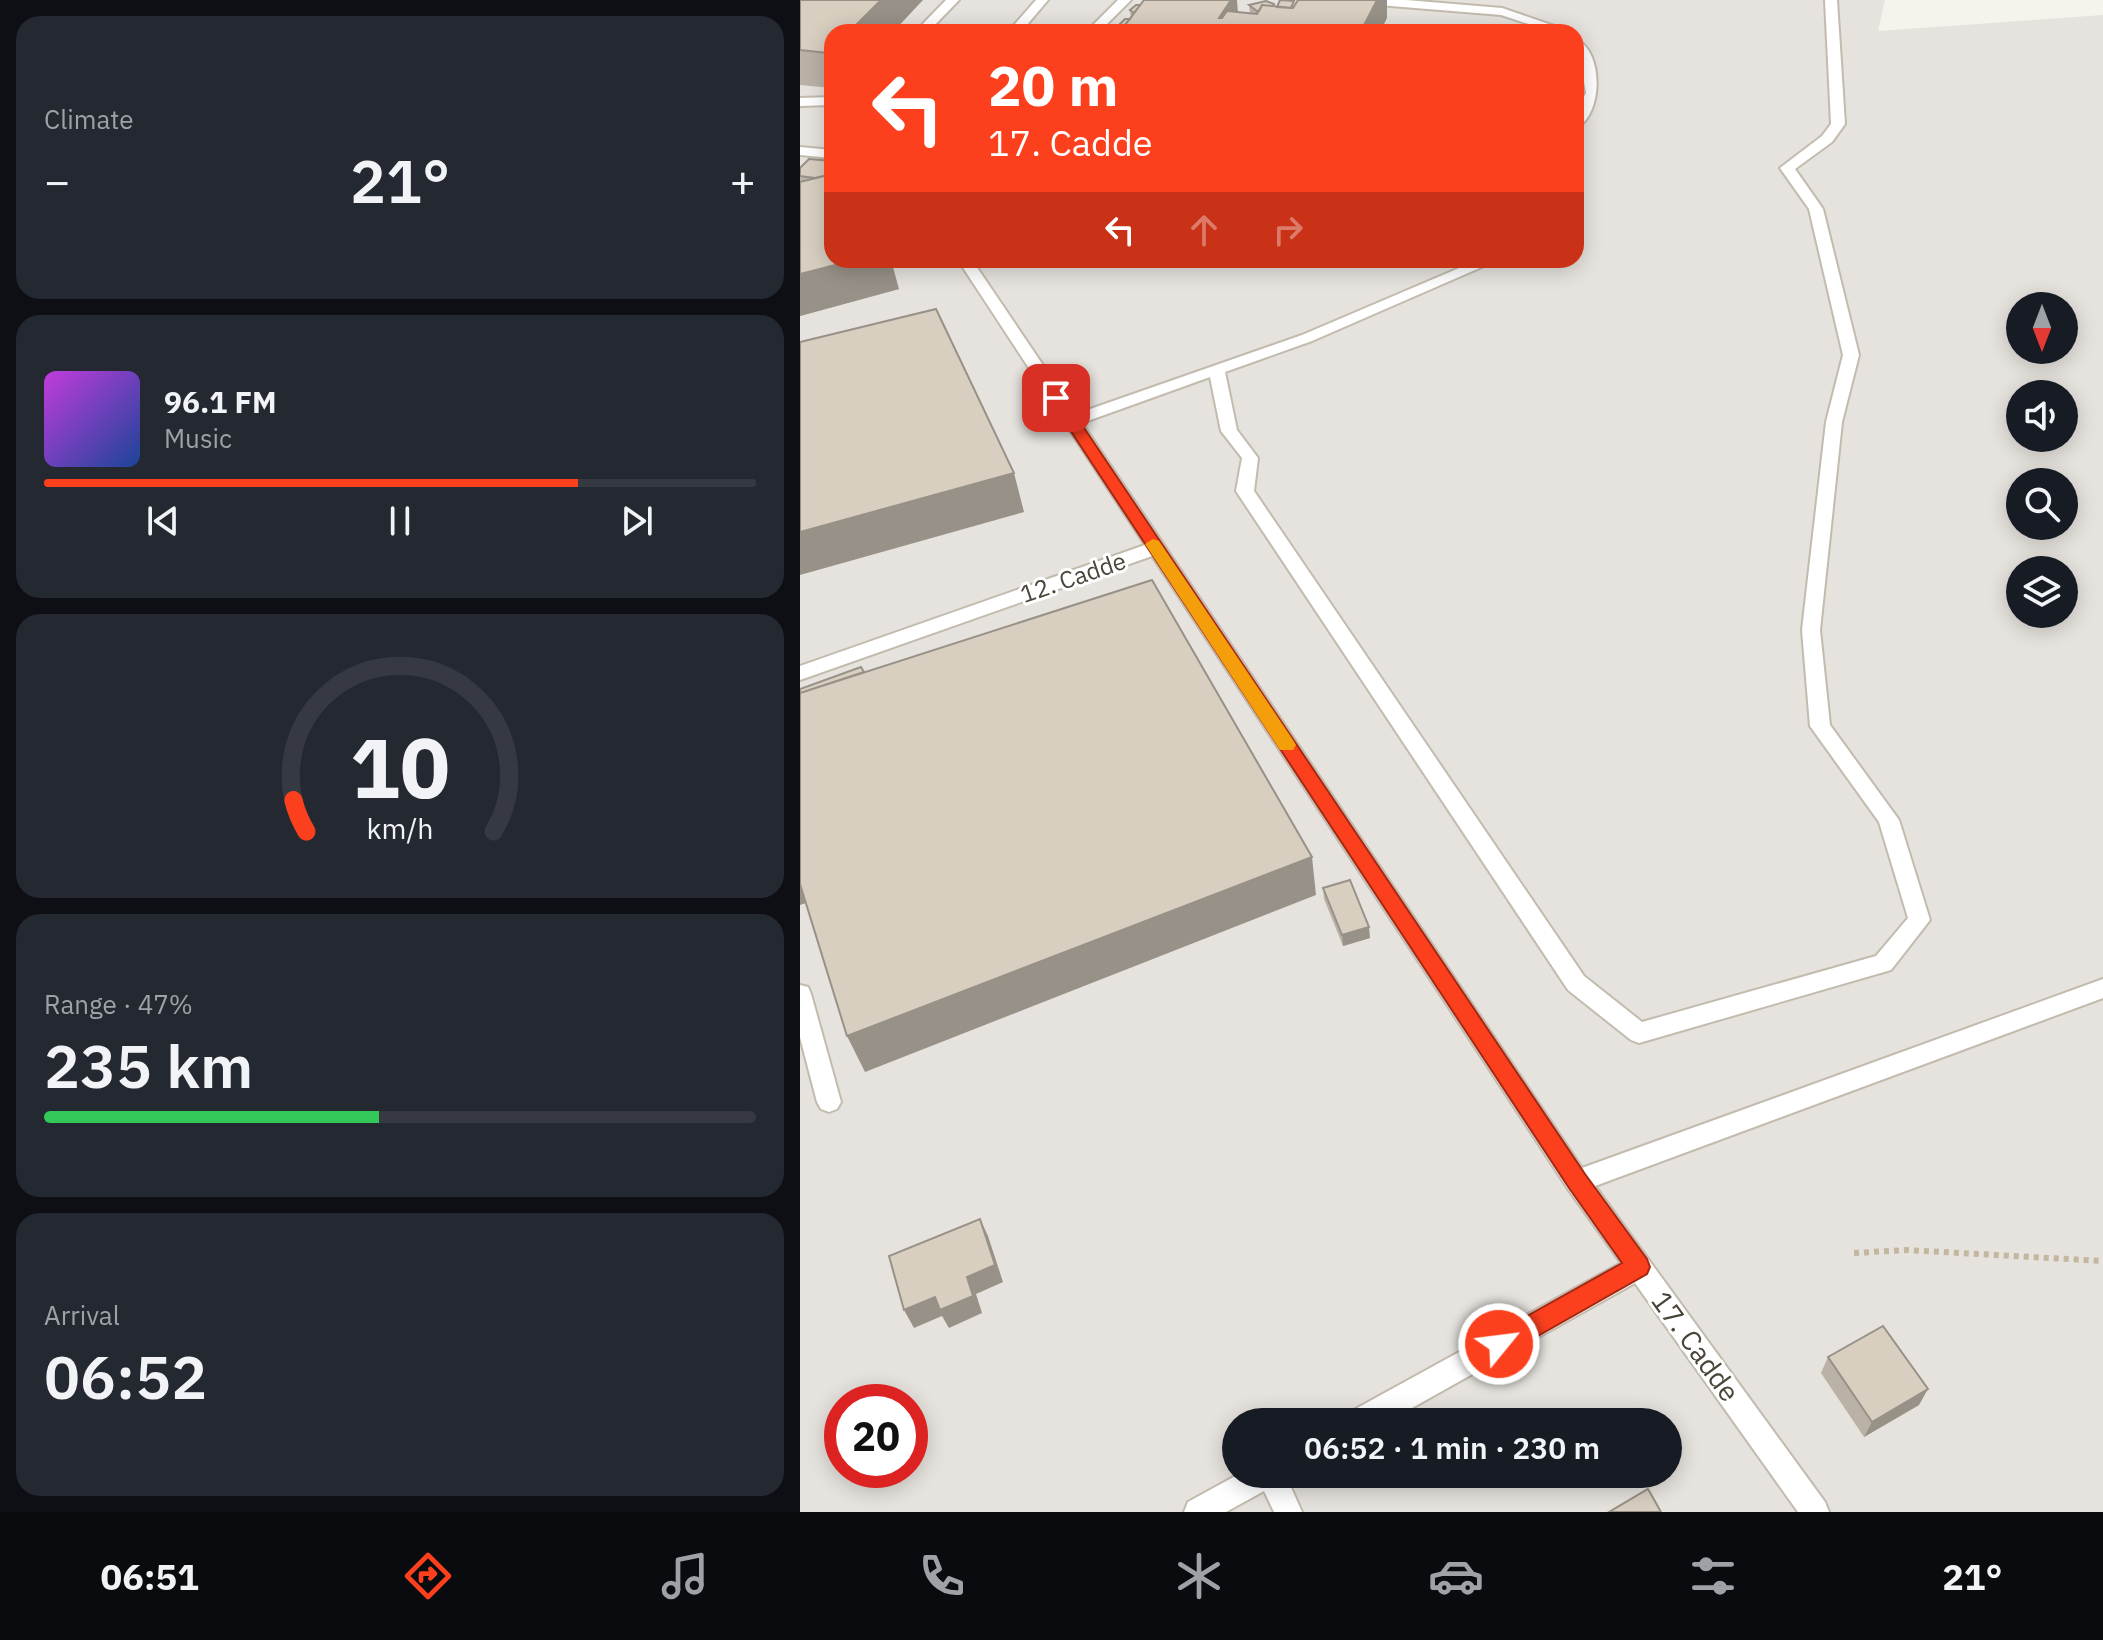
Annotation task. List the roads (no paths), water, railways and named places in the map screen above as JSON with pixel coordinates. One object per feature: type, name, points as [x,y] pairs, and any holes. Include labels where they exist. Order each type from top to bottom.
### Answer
[{"type":"lane","points":[[929,24],[953,0]]},
{"type":"lane","points":[[1021,24],[1042,0]]},
{"type":"lane","points":[[1366,0],[1502,12],[1540,24]]},
{"type":"lane","points":[[1217,370],[1229,431],[1250,458],[1245,491],[1576,983],[1639,1033],[1883,963],[1919,920],[1889,820],[1820,726],[1811,630],[1834,422],[1851,355],[1816,209],[1787,168],[1827,139],[1838,124],[1831,0]]},
{"type":"lane","points":[[1099,24],[1119,2]]},
{"type":"lane","points":[[1584,52],[1592,93],[1584,108]]},
{"type":"lane","points":[[800,102],[824,101]]},
{"type":"lane","points":[[800,151],[824,153]]},
{"type":"lane","name":"12. Cadde","points":[[800,673],[1156,548],[970,268]]},
{"type":"lane","points":[[1071,421],[1307,338],[1472,268]]},
{"type":"lane","name":"17. Cadde","points":[[1156,548],[1577,1181],[1815,1512]]},
{"type":"lane","points":[[1577,1181],[2103,988]]},
{"type":"lane","points":[[800,994],[829,1102]]},
{"type":"lane","points":[[1385,1408],[1639,1267]]},
{"type":"lane","points":[[1198,1512],[1243,1488]]},
{"type":"lane","points":[[1276,1488],[1288,1512]]}]
